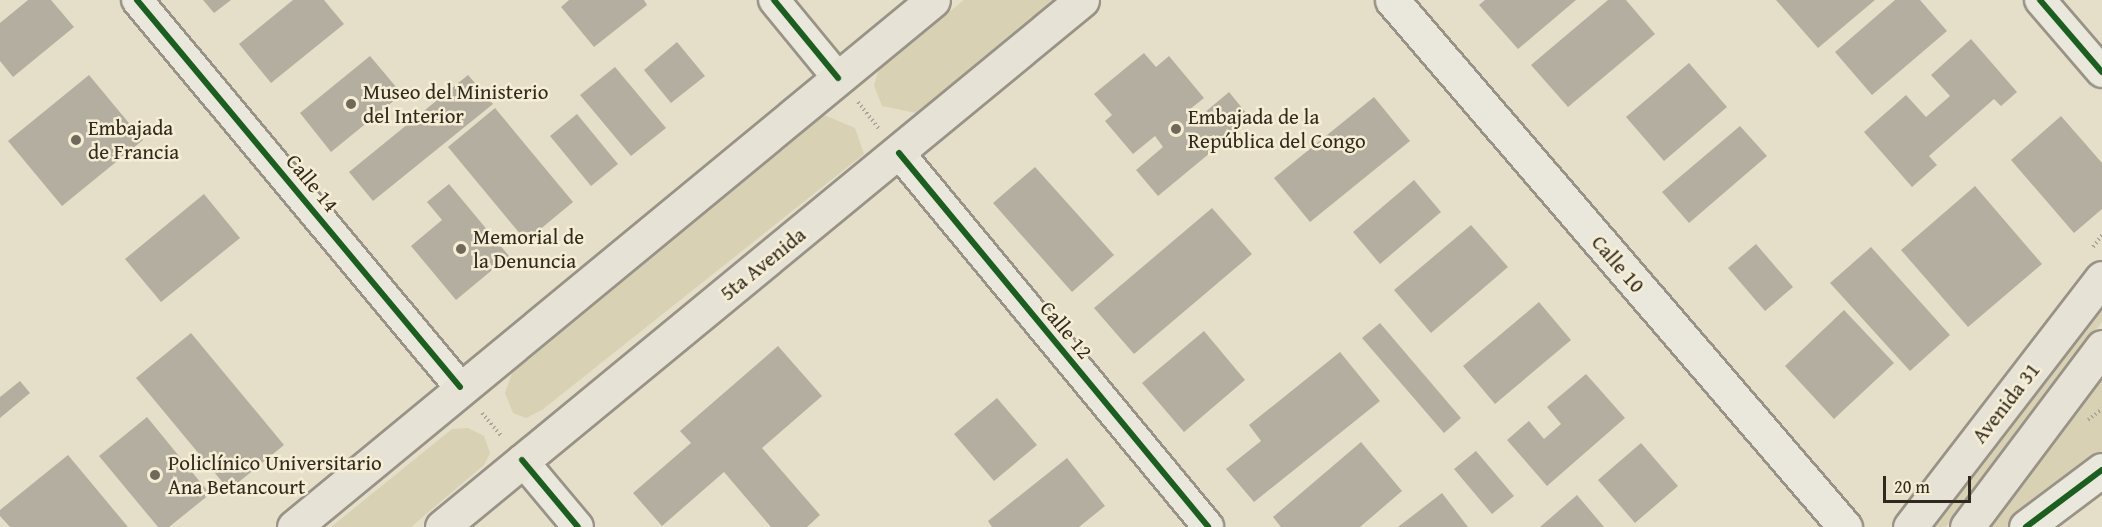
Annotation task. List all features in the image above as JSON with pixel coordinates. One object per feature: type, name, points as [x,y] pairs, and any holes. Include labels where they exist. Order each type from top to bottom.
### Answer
[{"type":"main road","points":[[294,527],[460,387],[933,0]]},
{"type":"main road","name":"5ta Avenida","points":[[442,527],[1082,0]]},
{"type":"main road","name":"Calle 10","points":[[1392,0],[1845,527]]},
{"type":"main road","name":"Avenida 31","points":[[1910,527],[2102,278]]},
{"type":"main road","name":"Avenida 31","points":[[1967,527],[2102,347]]},
{"type":"main road","points":[[2026,527],[2102,470]]},
{"type":"street","name":"Calle 14","points":[[137,0],[460,387]]},
{"type":"street","points":[[774,0],[838,78]]},
{"type":"street","points":[[2040,0],[2102,72]]},
{"type":"street","name":"Calle 12","points":[[899,153],[1208,527]]},
{"type":"street","points":[[522,460],[578,527]]},
{"type":"path","points":[[838,78],[899,153]]},
{"type":"path","points":[[460,387],[522,460]]},
{"type":"shaded area","points":[[964,0],[1054,0],[916,113],[882,106],[874,85],[879,69]]},
{"type":"shaded area","points":[[824,115],[855,128],[864,154],[542,410],[526,418],[513,413],[505,393],[512,373]]},
{"type":"shaded area","points":[[2102,310],[2102,322],[1946,527],[1932,527]]},
{"type":"shaded area","points":[[2102,347],[2102,470],[2026,527],[1967,527]]},
{"type":"shaded area","points":[[468,428],[484,436],[490,453],[484,465],[411,527],[331,527],[452,429]]},
{"type":"building","points":[[28,0],[51,0],[74,27],[13,77],[0,61],[0,23]]},
{"type":"building","points":[[203,0],[231,0],[214,13]]},
{"type":"building","points":[[293,0],[324,0],[344,24],[271,83],[239,44]]},
{"type":"building","points":[[569,0],[644,0],[647,5],[594,47],[561,7]]},
{"type":"building","points":[[1485,0],[1576,0],[1518,49],[1479,5]]},
{"type":"building","points":[[1608,0],[1626,0],[1655,34],[1568,107],[1531,65]]},
{"type":"building","points":[[1776,0],[1875,0],[1818,48]]},
{"type":"building","points":[[1895,0],[1920,0],[1947,31],[1872,95],[1835,52]]},
{"type":"building","points":[[1971,39],[2017,92],[2001,106],[1994,99],[1929,156],[1937,165],[1912,187],[1864,132],[1906,95],[1926,117],[1950,96],[1931,75]]},
{"type":"building","points":[[677,42],[705,76],[671,103],[644,70]]},
{"type":"building","name":"Embajada de la República del Congo","points":[[1144,53],[1156,67],[1169,56],[1204,98],[1189,110],[1197,119],[1229,92],[1251,119],[1158,196],[1136,170],[1163,147],[1155,136],[1133,154],[1105,121],[1112,115],[1094,94]]},
{"type":"building","name":"Museo del Ministerio del Interior","points":[[370,56],[402,94],[331,152],[300,113]]},
{"type":"building","points":[[1689,63],[1727,107],[1664,161],[1626,117]]},
{"type":"building","points":[[615,67],[666,128],[631,156],[580,95]]},
{"type":"building","name":"Embajada de Francia","points":[[89,75],[143,140],[62,206],[8,141]]},
{"type":"building","points":[[468,75],[493,104],[373,201],[349,172]]},
{"type":"building","points":[[1374,97],[1410,141],[1310,222],[1274,178]]},
{"type":"building","points":[[495,108],[573,202],[526,241],[448,147]]},
{"type":"building","points":[[577,114],[618,164],[591,186],[550,136]]},
{"type":"building","points":[[2061,116],[2102,163],[2102,209],[2074,233],[2011,160]]},
{"type":"building","points":[[1740,126],[1767,156],[1689,223],[1662,192]]},
{"type":"building","points":[[1035,167],[1114,255],[1072,292],[993,203]]},
{"type":"building","points":[[1414,180],[1441,212],[1380,264],[1353,232]]},
{"type":"building","points":[[449,184],[509,256],[456,300],[411,246],[442,220],[427,202]]},
{"type":"building","points":[[1975,186],[2042,264],[1968,327],[1901,250]]},
{"type":"building","points":[[204,194],[240,238],[161,302],[125,259]]},
{"type":"building","points":[[1212,208],[1252,254],[1134,354],[1094,308]]},
{"type":"building","points":[[1471,225],[1508,267],[1431,333],[1394,290]]},
{"type":"building","points":[[1756,244],[1793,287],[1765,311],[1728,268]]},
{"type":"building","points":[[1871,247],[1950,335],[1910,371],[1830,283]]},
{"type":"building","points":[[1539,302],[1571,340],[1495,404],[1463,366]]},
{"type":"building","points":[[1844,310],[1894,363],[1834,419],[1785,366]]},
{"type":"building","points":[[1380,323],[1461,418],[1444,433],[1362,338]]},
{"type":"building","points":[[1204,331],[1245,380],[1184,432],[1142,383]]},
{"type":"building","points":[[191,333],[284,445],[229,490],[136,378]]},
{"type":"building","points":[[778,346],[822,396],[762,448],[820,515],[807,527],[771,527],[724,472],[662,526],[633,493],[691,443],[680,431]]},
{"type":"building","points":[[1340,352],[1380,401],[1254,502],[1226,469],[1261,441],[1249,425]]},
{"type":"building","points":[[1586,374],[1625,418],[1547,486],[1507,440],[1529,421],[1544,439],[1561,424],[1547,407]]},
{"type":"building","points":[[20,381],[30,393],[0,418],[0,397]]},
{"type":"building","points":[[997,398],[1037,445],[994,481],[954,434]]},
{"type":"building","name":"Policlínico Universitario Ana Betancourt","points":[[147,417],[210,494],[169,527],[158,527],[99,456]]},
{"type":"building","points":[[1361,442],[1402,491],[1360,527],[1281,527],[1273,517]]},
{"type":"building","points":[[1641,443],[1678,486],[1635,523],[1598,480]]},
{"type":"building","points":[[1476,451],[1514,496],[1492,514],[1454,469]]},
{"type":"building","points":[[68,455],[128,527],[10,527],[0,516],[0,510]]},
{"type":"building","points":[[1067,458],[1105,506],[1079,527],[992,527],[988,521]]},
{"type":"building","points":[[1442,493],[1468,527],[1398,527]]},
{"type":"building","points":[[1577,495],[1604,527],[1540,527]]},
{"type":"cycle path","points":[[137,0],[460,387]]},
{"type":"cycle path","points":[[774,0],[838,78]]},
{"type":"cycle path","points":[[2040,0],[2102,72]]},
{"type":"cycle path","points":[[899,153],[1208,527]]},
{"type":"cycle path","points":[[522,460],[578,527]]},
{"type":"cycle path","points":[[2026,527],[2102,470]]},
{"type":"place","name":"Museo del Ministerio del Interior","points":[[351,104]]},
{"type":"place","name":"Embajada de la República del Congo","points":[[1176,129]]},
{"type":"place","name":"Embajada de Francia","points":[[76,140]]},
{"type":"place","name":"Memorial de la Denuncia","points":[[461,249]]},
{"type":"place","name":"Policlínico Universitario Ana Betancourt","points":[[155,475]]}]
